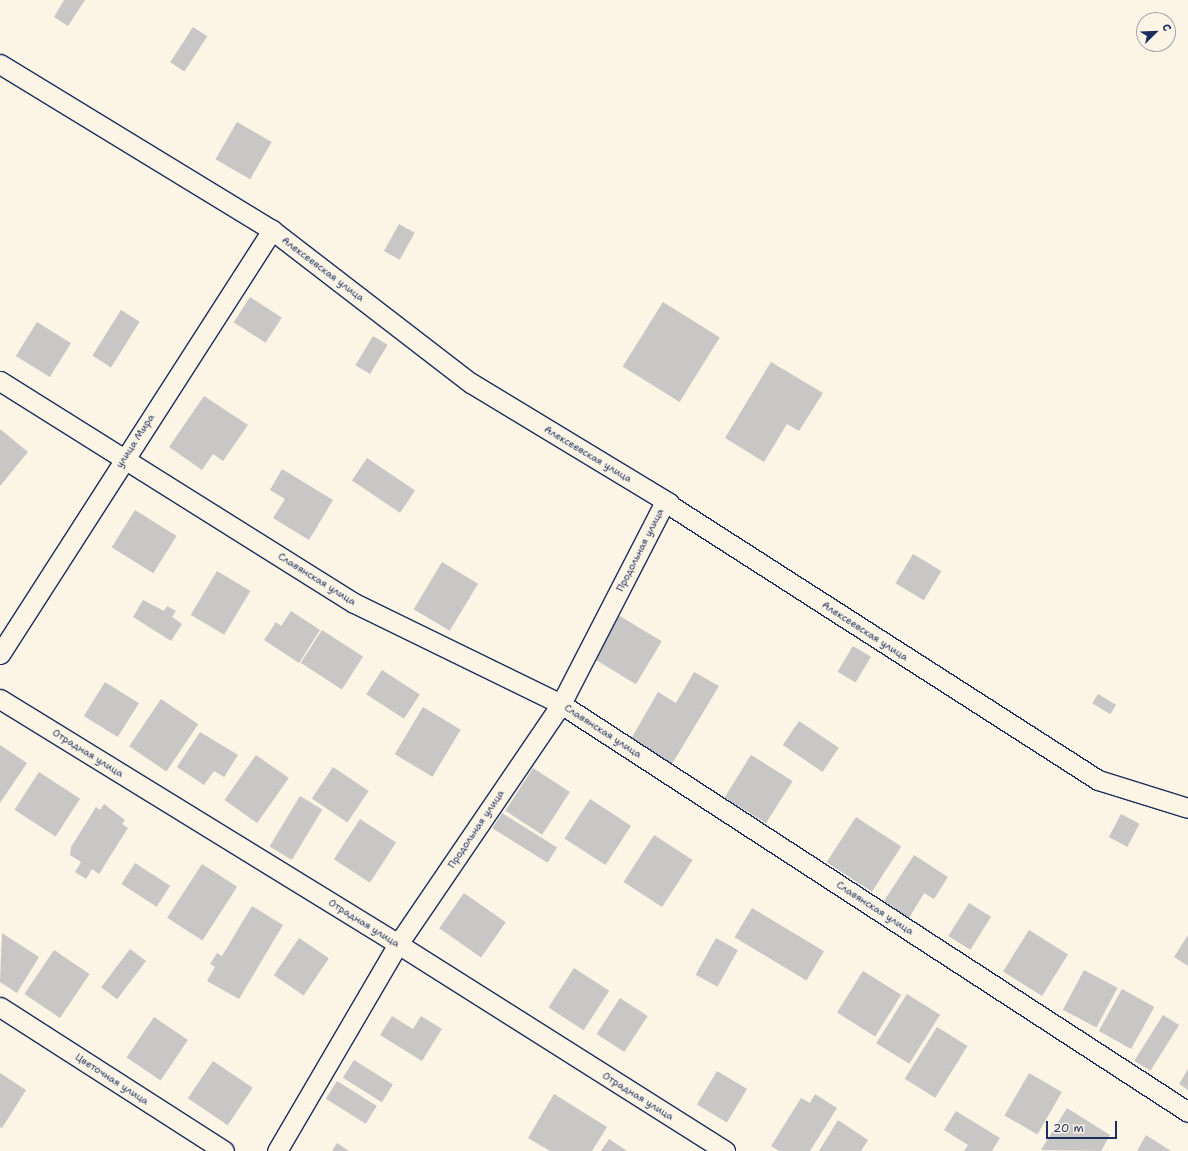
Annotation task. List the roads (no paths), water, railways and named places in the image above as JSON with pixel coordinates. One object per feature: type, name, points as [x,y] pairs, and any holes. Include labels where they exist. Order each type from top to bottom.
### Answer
[{"type":"street","name":"Алексеевская улица","points":[[0,64],[272,230],[471,383],[669,503],[665,502]]},
{"type":"street","name":"улица Мира","points":[[0,654],[123,459],[272,230]]},
{"type":"street","name":"Славянская улица","points":[[0,381],[354,603],[561,704],[1188,1112]]},
{"type":"street","name":"Алексеевская улица","points":[[665,502],[1098,780],[1188,808]]},
{"type":"street","name":"Продольная улица","points":[[278,1151],[398,944],[561,704],[665,502]]},
{"type":"street","name":"Отрадная улица","points":[[0,699],[398,944],[725,1151]]},
{"type":"street","name":"Цветочная улица","points":[[0,1007],[224,1151]]}]
